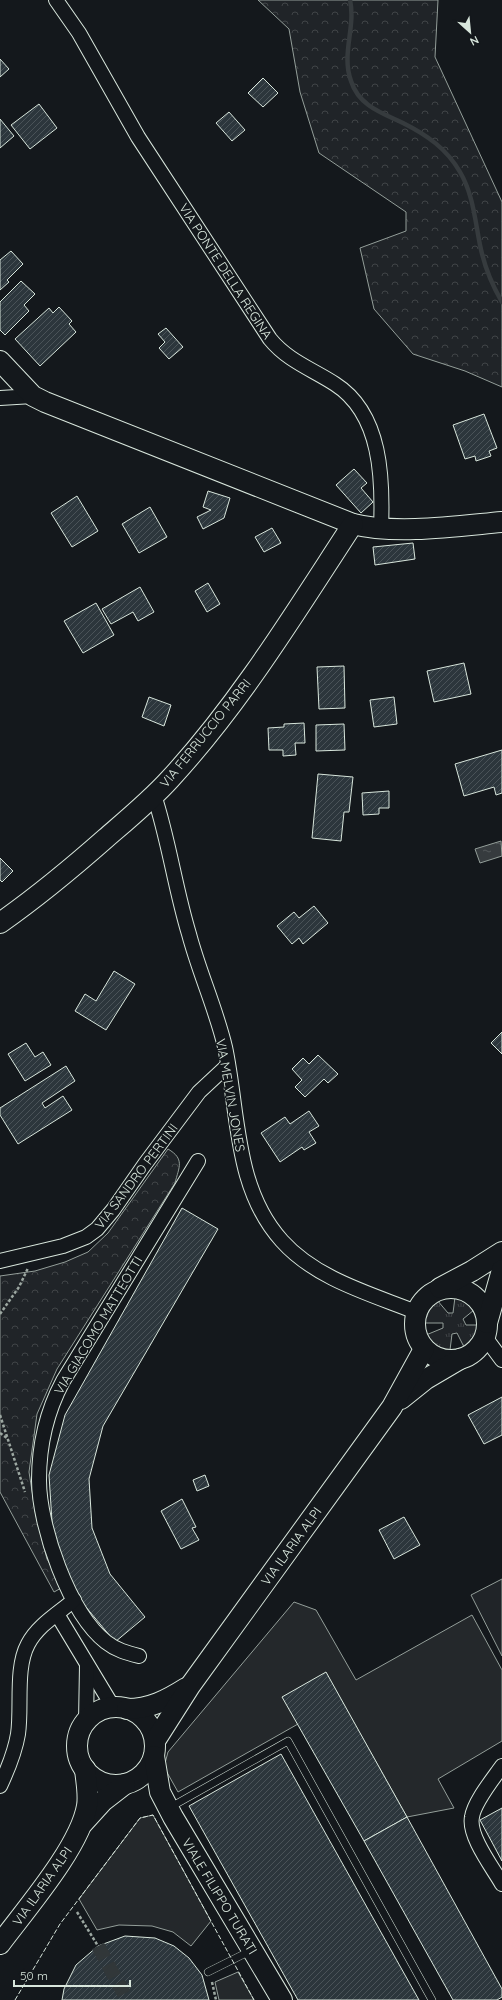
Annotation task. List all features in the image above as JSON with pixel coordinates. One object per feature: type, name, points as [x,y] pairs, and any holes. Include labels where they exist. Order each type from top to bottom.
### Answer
[{"type":"street","name":"VIA PONTE DELLA REGINA","points":[[56,0],[79,33],[138,136],[270,339],[295,362],[340,387],[349,395],[361,412],[372,437],[380,466],[382,529]]},
{"type":"street","points":[[0,361],[33,396],[49,404],[353,524],[382,529],[502,522]]},
{"type":"street","points":[[0,398],[33,396]]},
{"type":"street","name":"VIA FERRUCCIO PARRI","points":[[0,923],[67,872],[154,795],[186,760],[251,676],[292,618],[353,524]]},
{"type":"street","name":"VIA MELVIN JONES","points":[[154,795],[168,843],[186,924],[221,1035],[228,1065],[244,1167],[259,1208],[272,1229],[291,1250],[318,1270],[416,1312]]},
{"type":"street","name":"VIA SANDRO PERTINI","points":[[0,1261],[35,1254],[72,1243],[97,1229],[113,1210],[145,1164],[199,1092],[213,1077],[228,1065]]},
{"type":"street","name":"VIA GIACOMO MATTEOTTI","points":[[139,1656],[120,1650],[103,1640],[74,1600],[54,1558],[42,1509],[39,1480],[41,1449],[48,1416],[57,1392],[198,1161]]},
{"type":"street","points":[[502,1252],[475,1269],[434,1291],[423,1300],[416,1312],[414,1322],[418,1342],[424,1349],[432,1356],[441,1359],[461,1359],[475,1351],[486,1330],[502,1270]]},
{"type":"street","points":[[434,1291],[444,1288],[455,1288],[465,1290],[474,1295],[486,1312],[486,1330],[502,1360]]},
{"type":"street","name":"VIA ILARIA ALPI","points":[[155,1749],[190,1686],[392,1407],[424,1349]]},
{"type":"street","name":"VIA ILARIA ALPI","points":[[392,1407],[426,1379],[461,1359]]},
{"type":"street","points":[[0,1786],[11,1760],[18,1734],[24,1653],[36,1633],[56,1614],[74,1600]]},
{"type":"street","points":[[56,1614],[87,1665],[120,1708]]},
{"type":"street","points":[[86,1722],[87,1665]]},
{"type":"street","name":"VIA ILARIA ALPI","points":[[120,1708],[140,1708],[155,1705],[171,1698],[190,1686]]},
{"type":"street","points":[[120,1708],[137,1713],[146,1721],[152,1730],[155,1749],[142,1775],[129,1783],[114,1785],[103,1783],[93,1777],[85,1769],[79,1758],[78,1746],[80,1733],[86,1722],[103,1710],[120,1708]]},
{"type":"street","name":"VIALE FILIPPO TURATI","points":[[155,1749],[165,1800],[282,2000]]},
{"type":"street","points":[[502,1766],[473,1813],[471,1824],[474,1834],[502,1884]]},
{"type":"street","name":"VIA ILARIA ALPI","points":[[81,1826],[87,1801],[85,1769]]},
{"type":"street","points":[[129,1783],[165,1800]]},
{"type":"street","name":"VIA ILARIA ALPI","points":[[0,1944],[62,1859],[81,1826],[103,1801],[129,1783]]},
{"type":"lane","points":[[165,1800],[288,1741],[432,2000]]},
{"type":"lane","points":[[208,1972],[252,1950]]},
{"type":"path","points":[[0,1314],[19,1287],[35,1254]]},
{"type":"path","points":[[0,1415],[23,1490],[42,1509]]},
{"type":"path","points":[[0,1433],[8,1438]]},
{"type":"path","points":[[77,1912],[98,1946]]},
{"type":"path","points":[[208,1972],[215,1990],[216,2000]]},
{"type":"green space","points":[[258,0],[438,0],[435,57],[502,202],[502,387],[465,371],[413,354],[374,309],[360,248],[406,231],[406,212],[319,153],[300,92],[289,29]]},
{"type":"green space","points":[[168,1149],[177,1156],[179,1160],[179,1168],[175,1183],[57,1369],[37,1414],[29,1472],[36,1516],[47,1559],[63,1587],[54,1592],[0,1492],[0,1276],[35,1271],[65,1262],[88,1252],[108,1233]]},
{"type":"green space","points":[[455,1297],[466,1301],[474,1310],[463,1319],[466,1325],[478,1325],[476,1334],[464,1347],[457,1333],[452,1334],[450,1350],[446,1350],[433,1344],[426,1335],[443,1328],[443,1323],[424,1323],[425,1316],[429,1307],[437,1300],[448,1313],[453,1313]]},
{"type":"green space","points":[[502,1579],[502,1656],[471,1595]]},
{"type":"shaded area","points":[[294,1602],[316,1610],[356,1680],[472,1615],[502,1670],[502,1741],[438,1779],[454,1808],[407,1817],[326,1673],[283,1697],[298,1724],[178,1792],[164,1767],[168,1752]]},
{"type":"shaded area","points":[[153,1815],[211,1921],[191,1946],[173,1932],[152,1926],[119,1925],[97,1930],[79,1899],[140,1818]]},
{"type":"shaded area","points":[[238,1972],[254,2000],[219,2000],[215,1982]]},
{"type":"water","points":[[501,841],[502,856],[480,863],[475,849]]},
{"type":"building","points":[[0,59],[9,69],[0,77]]},
{"type":"building","points":[[263,78],[278,93],[263,107],[248,93]]},
{"type":"building","points":[[39,104],[57,128],[30,149],[11,125]]},
{"type":"building","points":[[229,112],[245,130],[232,141],[216,123]]},
{"type":"building","points":[[0,119],[14,136],[0,148]]},
{"type":"building","points":[[11,251],[23,264],[7,280],[9,282],[0,290],[0,260]]},
{"type":"building","points":[[21,281],[35,294],[24,305],[29,311],[5,335],[0,330],[0,302]]},
{"type":"building","points":[[59,307],[72,321],[69,324],[76,332],[40,366],[15,339],[49,308],[53,313]]},
{"type":"building","points":[[166,328],[183,347],[169,359],[159,348],[165,342],[158,334]]},
{"type":"building","points":[[484,414],[497,448],[489,451],[491,456],[476,461],[475,456],[465,459],[453,425]]},
{"type":"building","points":[[354,469],[367,483],[361,488],[373,502],[361,513],[336,485]]},
{"type":"building","points":[[208,491],[230,498],[224,518],[203,529],[197,517],[211,510],[203,507]]},
{"type":"building","points":[[77,496],[98,531],[72,547],[51,513]]},
{"type":"building","points":[[150,507],[167,537],[139,553],[122,524]]},
{"type":"building","points":[[272,528],[281,543],[264,552],[255,537]]},
{"type":"building","points":[[413,543],[415,559],[375,565],[373,547]]},
{"type":"building","points":[[208,583],[220,604],[207,612],[195,591]]},
{"type":"building","points":[[140,587],[154,612],[138,621],[133,612],[111,624],[102,609]]},
{"type":"building","points":[[96,603],[114,635],[83,653],[64,621]]},
{"type":"building","points":[[464,663],[471,694],[434,702],[427,671]]},
{"type":"building","points":[[344,666],[345,708],[319,709],[317,667]]},
{"type":"building","points":[[149,697],[171,705],[164,726],[142,717]]},
{"type":"building","points":[[394,697],[397,724],[374,727],[370,700]]},
{"type":"building","points":[[304,723],[305,743],[295,743],[296,755],[283,756],[283,750],[269,750],[268,728],[284,727],[284,724]]},
{"type":"building","points":[[344,724],[345,750],[316,751],[316,725]]},
{"type":"building","points":[[502,750],[502,793],[496,795],[494,787],[464,796],[455,764]]},
{"type":"building","points":[[318,774],[353,777],[349,812],[344,812],[341,841],[312,838]]},
{"type":"building","points":[[389,791],[389,808],[379,808],[379,814],[363,815],[362,793]]},
{"type":"building","points":[[0,858],[13,871],[2,882],[0,880]]},
{"type":"building","points":[[314,906],[328,923],[303,944],[299,938],[292,944],[277,926],[294,912],[299,918]]},
{"type":"building","points":[[114,971],[135,984],[106,1030],[75,1011],[85,994],[96,1001]]},
{"type":"building","points":[[502,1032],[502,1054],[491,1043]]},
{"type":"building","points":[[26,1043],[35,1057],[43,1052],[51,1065],[25,1081],[8,1054]]},
{"type":"building","points":[[318,1055],[338,1074],[328,1083],[324,1079],[305,1097],[295,1087],[302,1080],[292,1069],[303,1058],[309,1064]]},
{"type":"building","points":[[66,1066],[75,1081],[42,1103],[45,1108],[63,1096],[72,1110],[18,1144],[0,1115],[0,1108]]},
{"type":"building","points":[[309,1111],[319,1126],[309,1132],[316,1143],[304,1150],[302,1147],[280,1162],[261,1133],[285,1117],[290,1124]]},
{"type":"building","points":[[182,1208],[218,1229],[103,1426],[89,1479],[92,1528],[110,1574],[145,1617],[115,1642],[75,1594],[53,1537],[49,1475],[65,1415]]},
{"type":"building","points":[[502,1397],[502,1435],[484,1444],[468,1415]]},
{"type":"building","points":[[205,1475],[209,1486],[197,1491],[193,1480]]},
{"type":"building","points":[[182,1499],[196,1527],[192,1528],[199,1540],[181,1549],[161,1511]]},
{"type":"building","points":[[404,1517],[420,1545],[394,1559],[379,1530]]},
{"type":"building","points":[[326,1672],[407,1817],[364,1841],[282,1697]]},
{"type":"building","points":[[281,1754],[419,2000],[298,2000],[189,1806]]},
{"type":"building","points":[[502,1808],[502,1861],[480,1820]]},
{"type":"building","points":[[407,1817],[502,1989],[502,1997],[497,2000],[453,2000],[364,1841]]},
{"type":"building","points":[[125,1936],[155,1938],[174,1946],[189,1958],[202,1975],[209,2000],[62,2000],[64,1989],[76,1965],[98,1946]]},
{"type":"waterway","points":[[350,0],[351,20],[347,61],[348,71],[355,90],[365,103],[372,108],[403,123],[436,143],[455,164],[468,189],[486,267],[502,302]]},
{"type":"tunnel","points":[[98,1946],[124,1994]]},
{"type":"fence","points":[[15,2000],[60,1924],[140,1818],[153,1815],[254,2000]]}]
